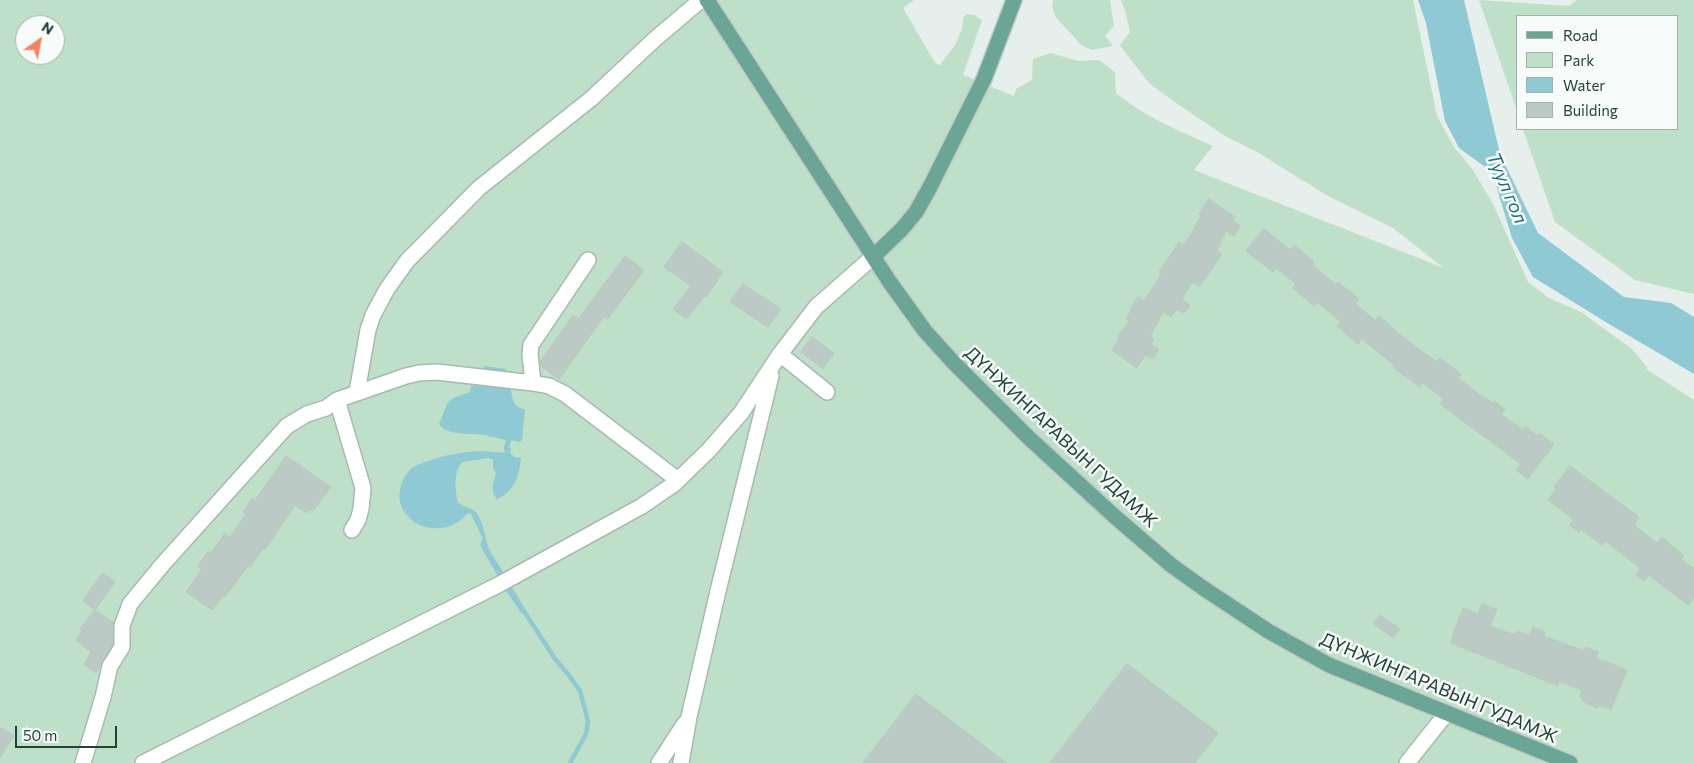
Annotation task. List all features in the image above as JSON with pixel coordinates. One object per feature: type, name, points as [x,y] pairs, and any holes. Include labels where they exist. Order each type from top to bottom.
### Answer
[{"type":"main road","name":"ДҮНЖИНГАРАВЫН ГУДАМЖ","points":[[707,0],[889,281],[917,320],[953,362],[1054,461],[1171,565],[1268,631],[1329,665],[1570,763]]},
{"type":"main road","points":[[874,256],[892,240],[916,212],[984,79],[1014,0]]},
{"type":"street","points":[[357,392],[368,330],[373,315],[387,289],[407,261],[479,188],[592,98],[662,33],[701,0]]},
{"type":"street","points":[[143,763],[500,584],[642,506],[678,480],[709,450],[741,413],[777,359],[816,307],[874,256]]},
{"type":"street","points":[[533,383],[531,345],[588,260]]},
{"type":"street","points":[[777,359],[827,392]]},
{"type":"street","points":[[681,763],[689,718],[734,522],[777,359]]},
{"type":"street","points":[[82,763],[103,697],[110,666],[122,647],[122,626],[130,604],[163,564],[287,426],[307,414],[326,408],[337,400],[357,392],[419,373],[437,372],[533,383],[548,386],[565,394],[678,480]]},
{"type":"street","points":[[337,400],[363,488],[361,509],[358,520],[352,530]]},
{"type":"street","points":[[1407,763],[1446,714]]},
{"type":"street","points":[[659,763],[689,718]]},
{"type":"green space","points":[[0,0],[914,0],[903,8],[935,63],[940,65],[955,45],[966,14],[974,15],[982,20],[963,75],[1014,96],[1016,89],[1032,80],[1033,59],[1051,53],[1078,61],[1099,60],[1115,72],[1116,93],[1139,110],[1213,146],[1194,170],[1444,268],[1393,228],[1328,196],[1257,152],[1225,136],[1179,105],[1150,84],[1120,45],[1130,32],[1121,0],[1413,0],[1437,116],[1454,147],[1473,170],[1493,204],[1528,282],[1549,298],[1581,312],[1632,349],[1648,368],[1646,369],[1694,400],[1694,763],[0,763]]},
{"type":"green space","points":[[1053,0],[1110,0],[1114,26],[1105,36],[1113,46],[1092,50],[1081,45],[1055,16],[1052,6]]},
{"type":"green space","points":[[1479,0],[1569,6],[1577,0],[1694,0],[1694,294],[1635,280],[1555,222],[1523,130],[1679,130],[1679,15],[1516,15],[1516,108]]},
{"type":"water","name":"Туул гол","points":[[1418,0],[1464,0],[1500,154],[1538,233],[1624,297],[1671,303],[1694,317],[1694,374],[1533,277],[1512,238],[1492,172],[1459,148],[1445,121],[1426,23]]},
{"type":"water","points":[[484,366],[506,369],[504,387],[510,388],[513,401],[525,410],[522,440],[520,442],[512,440],[509,445],[510,453],[516,458],[521,457],[519,470],[512,487],[497,499],[493,492],[496,473],[493,468],[493,460],[488,458],[462,462],[456,476],[457,501],[474,510],[478,515],[489,549],[527,612],[522,614],[482,549],[480,544],[483,539],[471,514],[468,513],[456,523],[443,528],[430,528],[418,524],[408,517],[401,506],[399,494],[407,474],[412,468],[422,463],[465,452],[505,453],[506,441],[503,439],[453,432],[442,428],[439,424],[447,404],[453,398],[470,392],[471,386],[481,386]]},
{"type":"building","points":[[1209,199],[1235,217],[1232,219],[1240,226],[1234,236],[1226,231],[1217,250],[1222,254],[1200,286],[1192,282],[1182,299],[1190,306],[1184,313],[1177,309],[1171,317],[1163,312],[1150,336],[1154,339],[1151,344],[1159,350],[1153,359],[1145,355],[1137,368],[1112,350],[1119,339],[1118,336],[1129,321],[1126,318],[1131,311],[1131,307],[1138,297],[1144,301],[1162,273],[1159,272],[1179,242],[1183,245],[1195,228],[1201,216],[1199,214]]},
{"type":"building","points":[[1264,229],[1290,250],[1294,245],[1314,262],[1312,265],[1336,285],[1338,282],[1359,299],[1355,304],[1375,320],[1379,316],[1404,338],[1437,362],[1440,358],[1461,374],[1458,378],[1484,398],[1492,403],[1494,401],[1505,409],[1501,414],[1523,430],[1525,426],[1538,436],[1539,433],[1554,444],[1528,479],[1516,470],[1521,464],[1440,404],[1444,399],[1423,383],[1420,387],[1394,368],[1395,366],[1362,339],[1358,344],[1337,326],[1341,322],[1317,302],[1314,306],[1293,288],[1296,284],[1276,268],[1273,272],[1246,251]]},
{"type":"building","points":[[682,242],[723,272],[706,297],[686,319],[673,309],[691,286],[664,267]]},
{"type":"building","points":[[625,256],[644,270],[608,319],[604,316],[559,379],[541,366],[540,362],[573,315],[578,319]]},
{"type":"building","points":[[743,284],[781,309],[768,327],[730,302]]},
{"type":"building","points":[[812,337],[834,353],[823,369],[801,352]]},
{"type":"building","points":[[286,456],[331,487],[313,511],[310,509],[307,513],[295,505],[265,550],[263,549],[225,597],[223,596],[212,610],[186,592],[202,569],[198,566],[208,551],[211,553],[225,533],[230,537],[246,514],[243,512],[252,498],[255,500]]},
{"type":"building","points":[[1570,466],[1639,517],[1634,525],[1657,543],[1662,537],[1684,556],[1681,559],[1694,569],[1694,598],[1688,605],[1649,575],[1644,581],[1636,575],[1640,568],[1605,541],[1602,545],[1581,529],[1579,532],[1569,525],[1574,520],[1548,500],[1556,489],[1554,487]]},
{"type":"building","points":[[103,573],[115,582],[95,610],[83,601]]},
{"type":"building","points":[[1482,604],[1497,609],[1490,626],[1515,635],[1517,631],[1529,636],[1533,627],[1545,632],[1544,636],[1584,651],[1586,647],[1598,652],[1596,658],[1627,670],[1611,710],[1599,705],[1598,708],[1582,701],[1583,699],[1580,697],[1582,690],[1559,681],[1558,686],[1451,643],[1463,608],[1478,614]]},
{"type":"building","points":[[95,610],[113,622],[113,644],[96,673],[84,664],[91,652],[76,640],[82,631],[80,629]]},
{"type":"building","points":[[1380,615],[1400,629],[1393,638],[1374,624]]},
{"type":"building","points":[[1127,664],[1218,733],[1195,763],[1050,763]]},
{"type":"building","points":[[916,694],[1007,763],[863,763]]},
{"type":"building","points":[[0,728],[14,735],[0,758]]},
{"type":"waterway","points":[[522,608],[555,659],[580,691],[588,721],[586,734],[570,763]]}]
